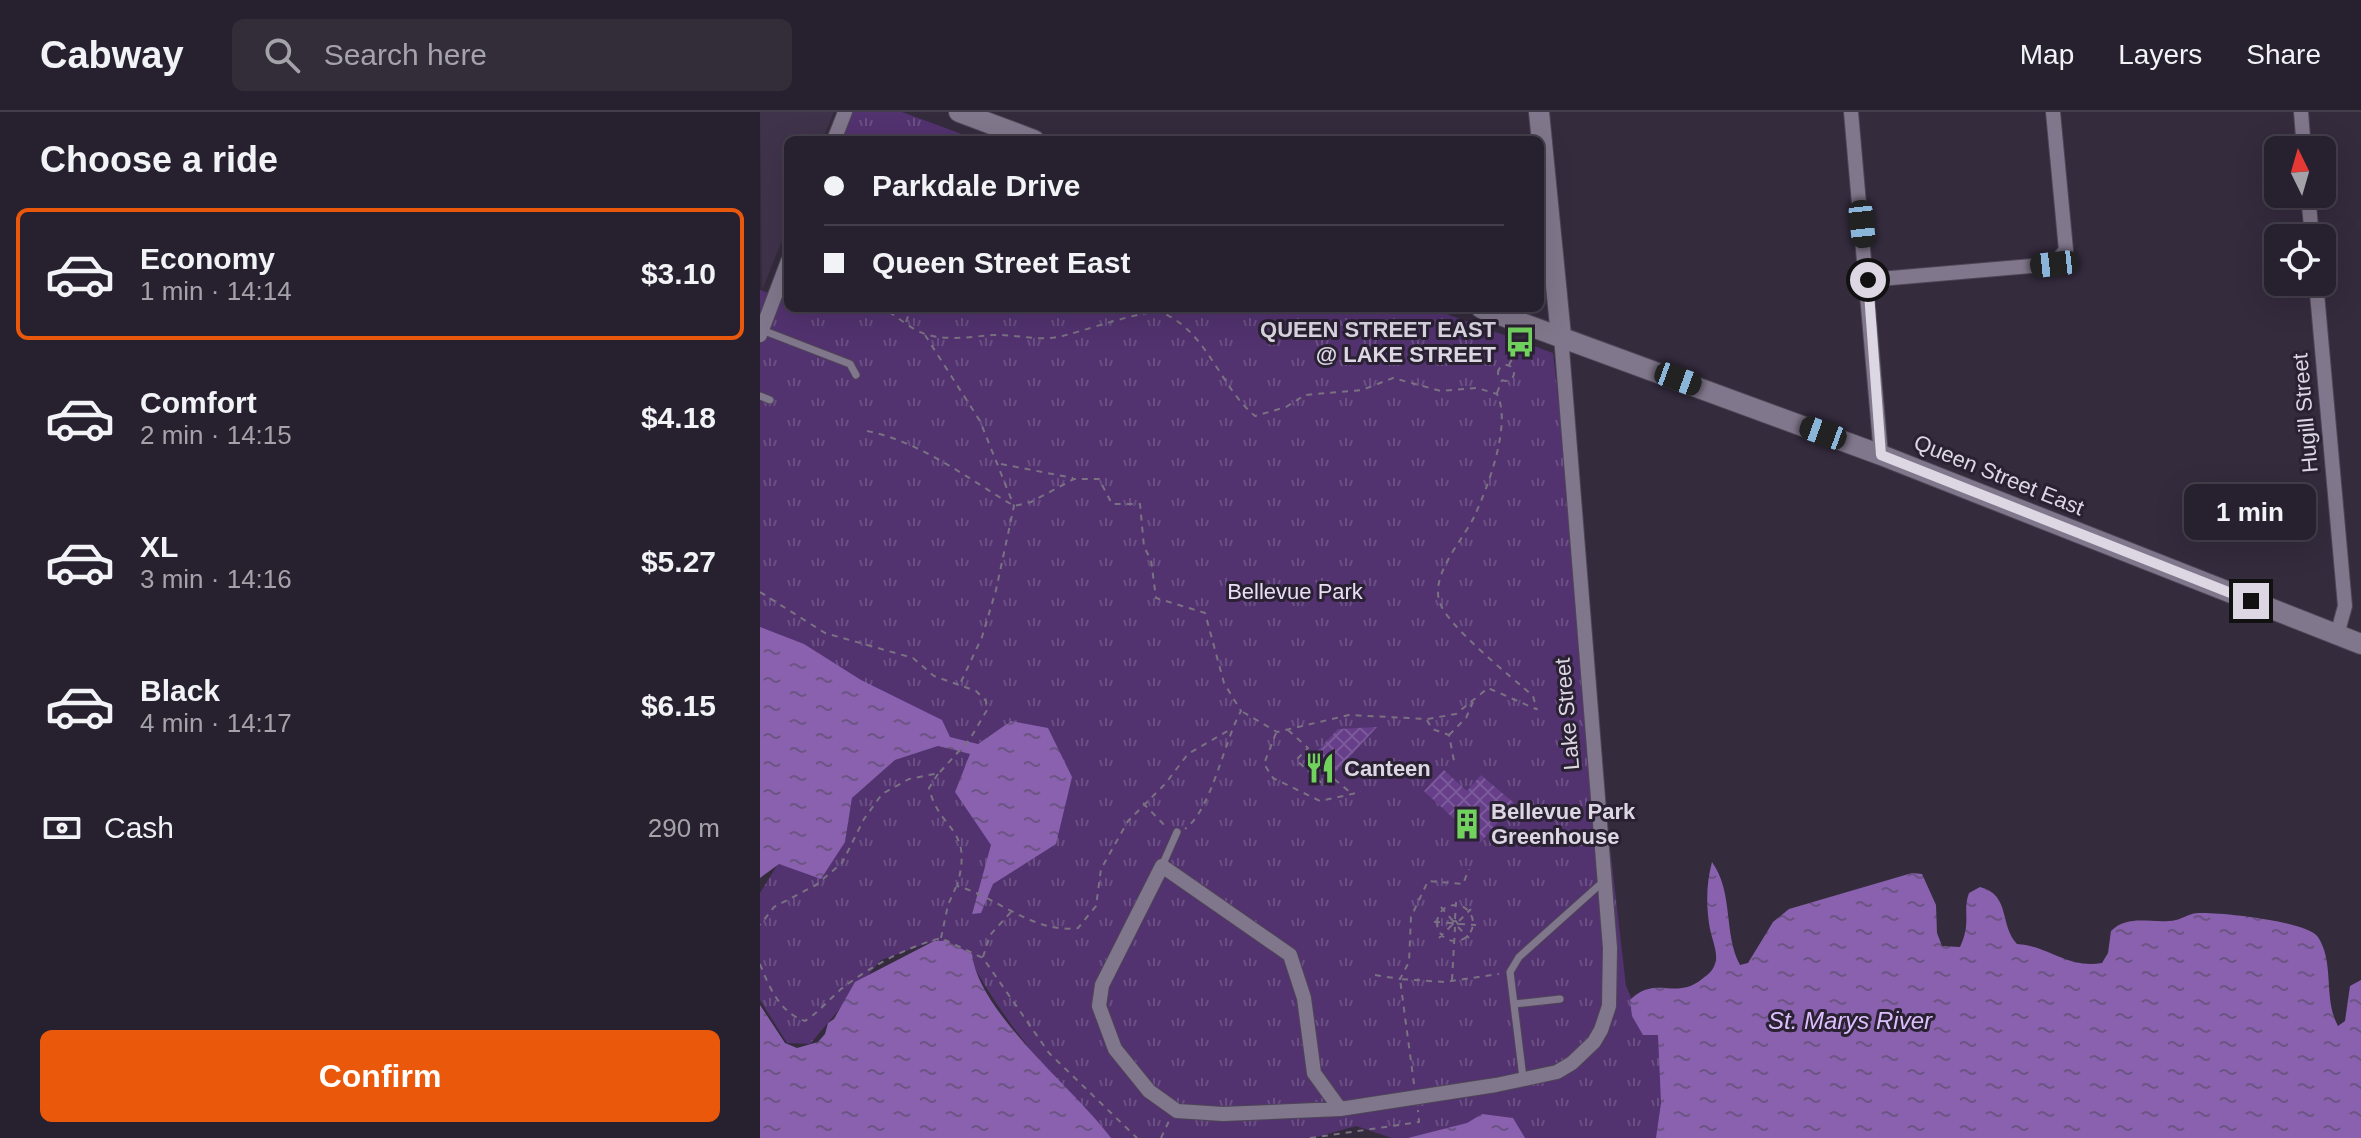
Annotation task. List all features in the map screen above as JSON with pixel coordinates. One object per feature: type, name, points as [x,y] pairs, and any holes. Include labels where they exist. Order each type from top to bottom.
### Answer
[{"type":"main road","points":[[959,112],[1023,136]]},
{"type":"main road","name":"Lake Street","points":[[1539,112],[1541,136]]},
{"type":"main road","name":"Lake Street","points":[[1544,163],[1561,336]]},
{"type":"main road","name":"Queen Street East","points":[[1492,312],[1881,455],[2361,644]]},
{"type":"street","points":[[836,136],[845,112]]},
{"type":"street","points":[[1851,112],[1881,455]]},
{"type":"street","points":[[1868,280],[2054,264],[2066,250],[2053,112]]},
{"type":"street","points":[[2301,112],[2303,136]]},
{"type":"street","points":[[761,332],[784,275]]},
{"type":"street","name":"Hugill Street","points":[[2317,296],[2345,606],[2337,635]]},
{"type":"street","name":"Lake Street","points":[[1177,1111],[1223,1114],[1340,1109],[1523,1079],[1557,1072],[1572,1063],[1594,1042],[1601,1030],[1609,1006],[1607,879],[1591,727],[1561,336]]},
{"type":"street","points":[[1177,1111],[1149,1091],[1123,1062],[1108,1036],[1099,1006],[1102,985],[1162,866],[1290,955],[1304,998],[1314,1073],[1340,1109]]},
{"type":"lane","points":[[761,332],[850,364],[856,375]]},
{"type":"lane","points":[[760,396],[770,400]]},
{"type":"lane","points":[[1162,866],[1177,832]]},
{"type":"lane","points":[[1523,1079],[1510,972],[1519,957],[1607,879]]},
{"type":"lane","points":[[1514,1004],[1560,999]]},
{"type":"path","points":[[889,312],[924,334],[980,421],[1014,506],[993,602],[982,637],[960,685]]},
{"type":"path","points":[[906,322],[910,312]]},
{"type":"path","points":[[924,334],[962,338],[1056,337],[1091,326],[1117,323],[1144,312]]},
{"type":"path","points":[[1158,312],[1208,351],[1239,402],[1255,416],[1286,407],[1305,395],[1330,390],[1362,390],[1393,378],[1441,391],[1477,388],[1497,394]]},
{"type":"path","points":[[999,464],[1074,479],[1099,479],[1112,504],[1140,504],[1144,547],[1151,560],[1156,598],[1205,613],[1224,683],[1241,711],[1277,732],[1349,715],[1427,719],[1456,714],[1488,688],[1537,710],[1533,696],[1451,620],[1439,601],[1440,581],[1474,516],[1501,436],[1503,407],[1497,394],[1502,380],[1498,371],[1508,366],[1527,325]]},
{"type":"path","points":[[1502,380],[1513,377],[1508,366]]},
{"type":"path","points":[[867,431],[893,436],[1014,506],[1031,502],[1074,479]]},
{"type":"path","points":[[760,592],[825,633],[913,658],[934,676],[976,691],[986,701],[983,721],[929,788],[936,806],[959,836],[963,854],[941,938]]},
{"type":"path","points":[[1449,735],[1466,718],[1474,701]]},
{"type":"path","points":[[1143,803],[1164,828],[1177,832],[1189,827],[1218,773],[1231,729],[1241,711]]},
{"type":"path","points":[[1427,719],[1432,729],[1449,735]]},
{"type":"path","points":[[957,886],[992,899],[1011,912],[1064,930],[1078,928],[1096,906],[1101,869],[1128,821],[1165,784],[1188,754],[1231,729]]},
{"type":"path","points":[[1288,729],[1308,748],[1296,760],[1325,786],[1333,778],[1352,794]]},
{"type":"path","points":[[1277,732],[1264,764],[1273,778],[1320,801],[1361,792]]},
{"type":"path","points":[[1449,735],[1454,761]]},
{"type":"path","points":[[760,925],[774,907],[816,885],[842,863],[864,819],[882,794],[909,779],[939,773]]},
{"type":"path","points":[[1310,1138],[1419,1122],[1400,979],[1409,962],[1411,917],[1428,881],[1463,884],[1469,869]]},
{"type":"path","points":[[1452,981],[1456,904]]},
{"type":"path","points":[[1441,937],[1436,922],[1442,909],[1456,904],[1470,910]]},
{"type":"path","points":[[1442,909],[1468,937]]},
{"type":"path","points":[[1441,937],[1470,910]]},
{"type":"path","points":[[1441,937],[1454,941],[1468,937],[1474,925],[1470,910]]},
{"type":"path","points":[[983,958],[990,935],[1011,912]]},
{"type":"path","points":[[1436,922],[1474,925]]},
{"type":"path","points":[[760,964],[770,990],[792,1017],[805,1021],[822,1010],[848,984],[887,959],[941,938],[983,958],[1049,1053],[1137,1138]]},
{"type":"path","points":[[1375,975],[1452,981],[1510,972]]},
{"type":"path","points":[[1161,1138],[1161,1130],[1177,1111]]},
{"type":"shaded area","points":[[760,112],[834,112],[824,136],[784,136],[784,236],[762,290]]},
{"type":"green space","points":[[845,112],[902,112],[967,136],[836,136]]},
{"type":"green space","name":"Bellevue Park","points":[[784,271],[784,312],[1441,312],[1553,353],[1626,986],[1634,1004],[1680,1005],[1670,1138],[1392,1138],[1356,1126],[1313,1138],[1105,1138],[1012,1026],[966,952],[934,941],[881,960],[810,1044],[787,1043],[760,1000],[760,893],[778,864],[800,869],[845,842],[852,798],[895,760],[938,746],[971,754],[955,792],[992,845],[972,913],[993,884],[1056,844],[1011,721],[978,744],[949,737],[760,631],[760,290],[775,295]]},
{"type":"water","points":[[760,627],[804,644],[861,680],[942,720],[950,737],[978,744],[1011,721],[1048,728],[1072,777],[1056,844],[993,884],[981,913],[972,914],[991,845],[955,792],[970,754],[938,746],[895,760],[852,798],[845,842],[821,879],[779,864],[760,878]]},
{"type":"water","name":"St. Marys River","points":[[1712,862],[1723,887],[1732,940],[1740,965],[1748,963],[1773,922],[1789,909],[1912,873],[1922,874],[1936,905],[1937,933],[1942,946],[1960,947],[1969,893],[1980,887],[1990,891],[2001,904],[2008,928],[2017,944],[2079,963],[2102,963],[2108,953],[2111,931],[2126,922],[2167,921],[2196,913],[2209,913],[2262,919],[2311,931],[2323,947],[2331,1004],[2338,1026],[2345,1021],[2350,986],[2361,980],[2361,1138],[1656,1138],[1661,1103],[1658,1035],[1643,1035],[1632,1016],[1630,1000],[1648,989],[1692,985],[1713,969],[1716,956],[1707,904]]},
{"type":"water","points":[[934,941],[946,941],[972,954],[978,977],[991,1001],[1111,1138],[760,1138],[760,1005],[785,1043],[797,1048],[818,1042],[855,982]]},
{"type":"water","points":[[1482,1114],[1513,1118],[1525,1138],[1408,1138],[1467,1123]]},
{"type":"building","points":[[1377,727],[1328,780],[1308,761],[1338,729]]},
{"type":"building","points":[[1444,770],[1467,791],[1481,775],[1514,803],[1480,843],[1424,791]]},
{"type":"place","name":"QUEEN STREET EAST @ LAKE STREET","points":[[1520,342]]},
{"type":"place","name":"Canteen","points":[[1320,768]]},
{"type":"place","name":"Bellevue Park Greenhouse","points":[[1467,824]]},
{"type":"route","points":[[1868,280],[1881,455],[2251,601]]}]
